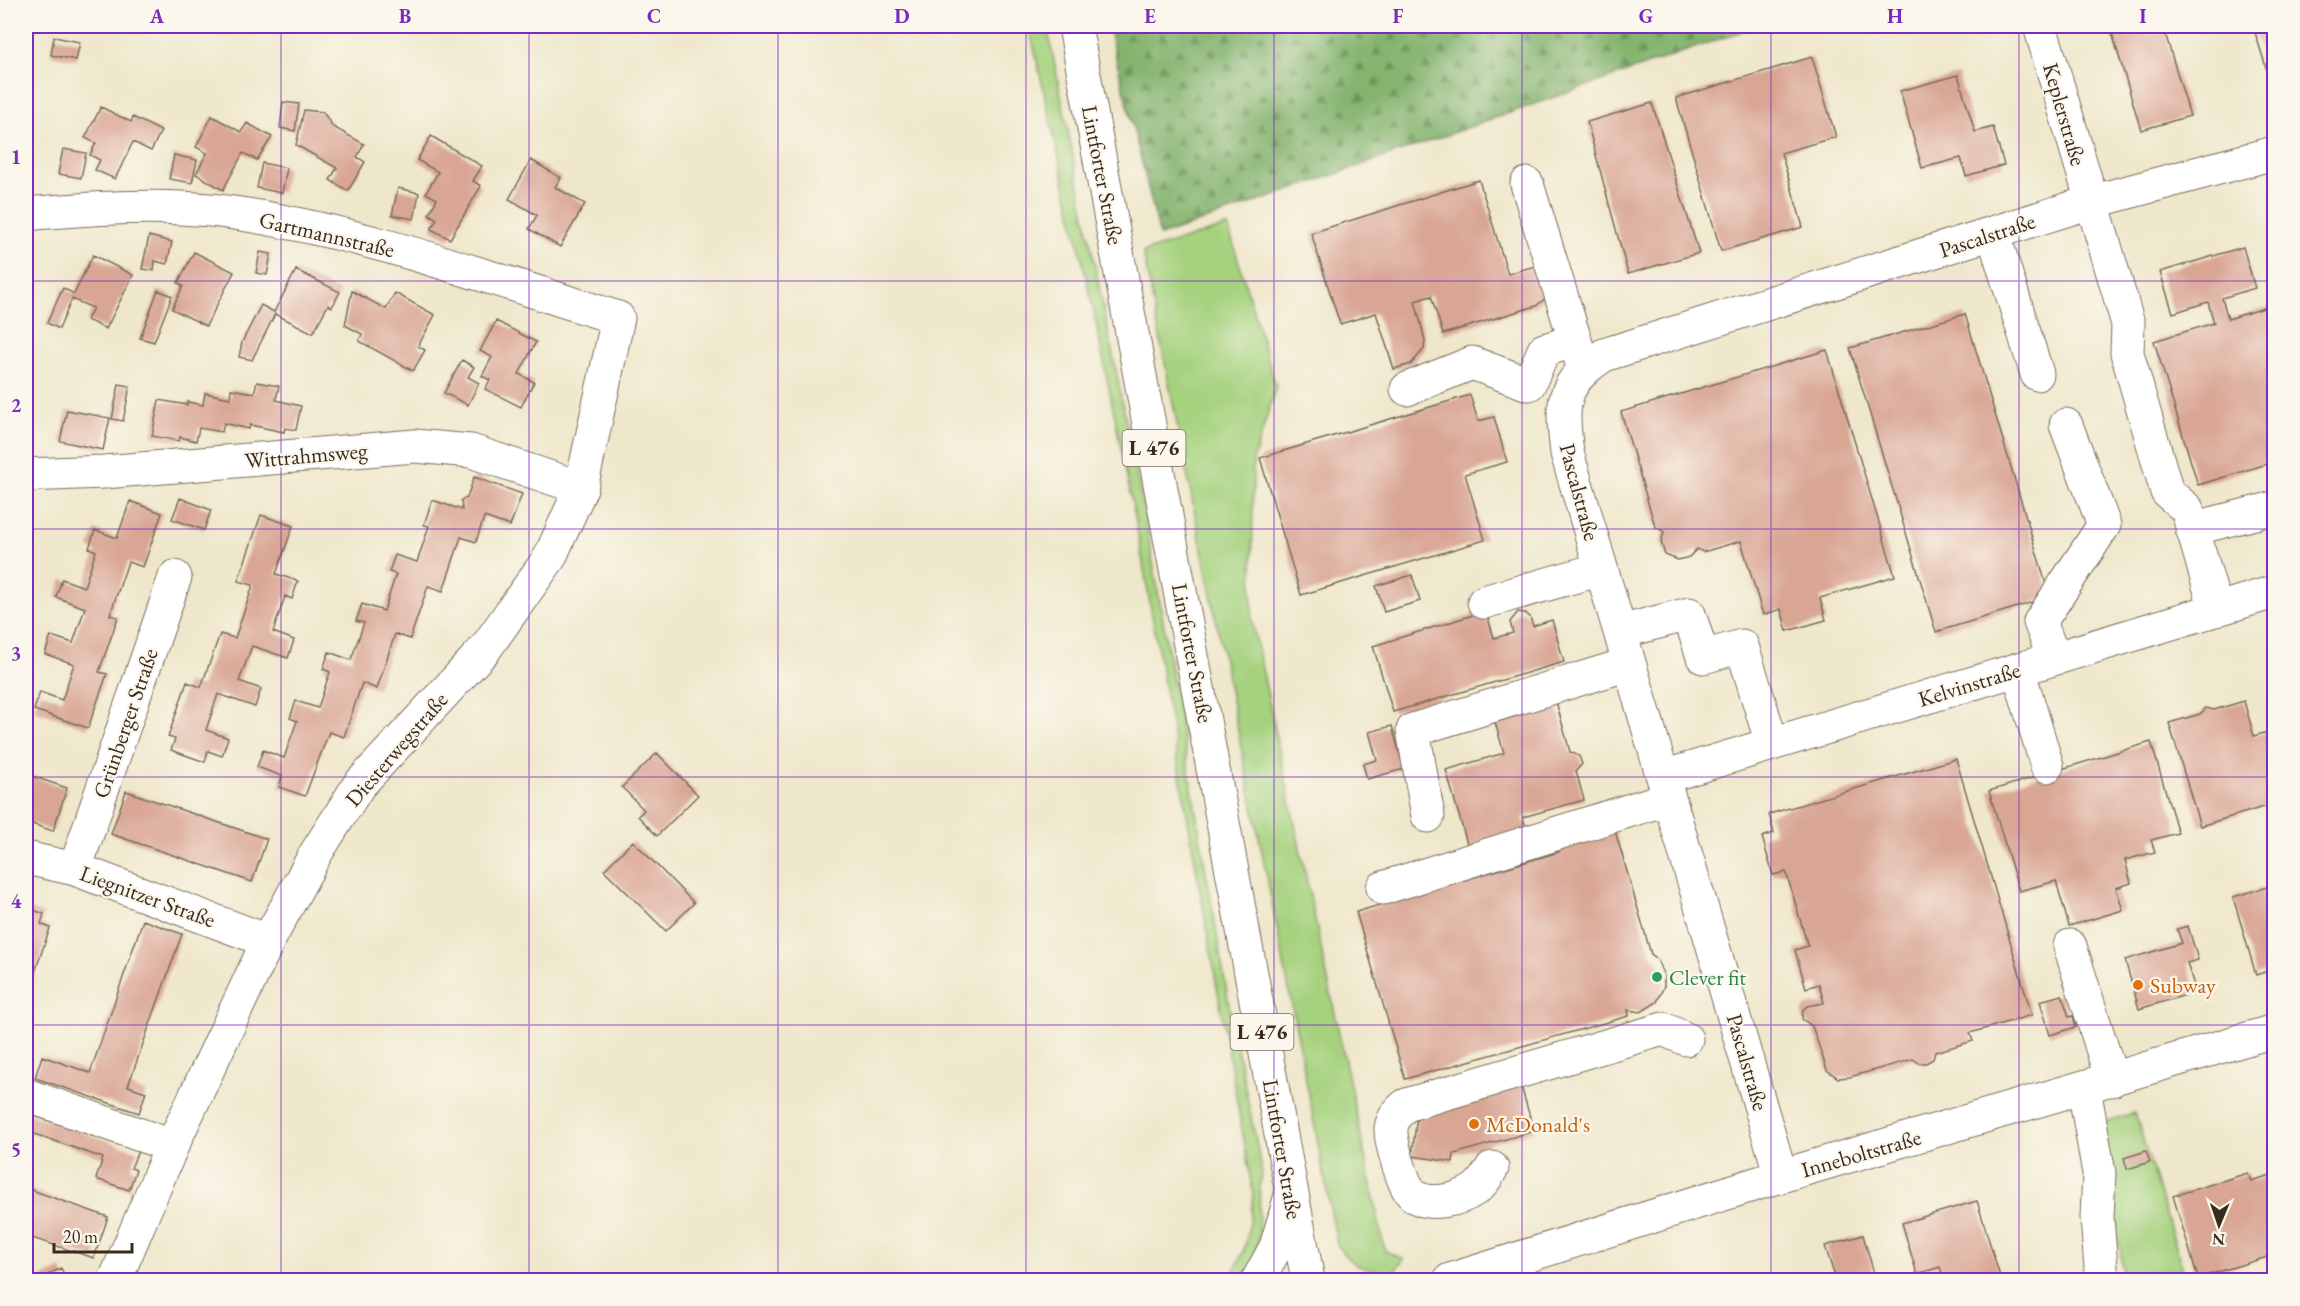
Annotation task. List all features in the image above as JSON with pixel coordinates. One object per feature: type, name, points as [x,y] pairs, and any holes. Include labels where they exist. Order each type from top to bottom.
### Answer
[{"type":"street","name":"Lintforter Straße","points":[[1075,26],[1232,859],[1308,1281]]},
{"type":"street","name":"Keplerstraße","points":[[2040,26],[2128,324],[2127,352],[2167,492],[2187,509],[2216,610]]},
{"type":"street","name":"Pascalstraße","points":[[1781,1176],[1567,453],[1563,422],[1567,389],[1579,355],[1604,355],[2091,202],[2274,153]]},
{"type":"street","points":[[1407,389],[1472,363],[1529,384],[1544,350],[1579,355],[1527,184]]},
{"type":"street","name":"Gartmannstraße","points":[[26,214],[165,208],[232,213],[331,231],[618,318]]},
{"type":"street","points":[[1993,233],[2037,374]]},
{"type":"street","name":"Diesterwegstraße","points":[[115,1281],[172,1146],[268,941],[359,785],[485,649],[550,557],[581,488],[618,318]]},
{"type":"street","points":[[2054,658],[2040,622],[2104,525],[2066,425]]},
{"type":"street","name":"Wittrahmsweg","points":[[26,475],[116,471],[415,446],[471,451],[581,488]]},
{"type":"street","points":[[2192,529],[2274,508]]},
{"type":"street","points":[[1484,602],[1601,568]]},
{"type":"street","name":"Grünberger Straße","points":[[75,869],[174,577]]},
{"type":"street","name":"Kelvinstraße","points":[[1383,888],[1666,787],[1772,744],[2274,592]]},
{"type":"street","points":[[1620,632],[1689,614],[1703,657],[1742,646],[1772,744]]},
{"type":"street","points":[[1428,816],[1413,730],[1629,664]]},
{"type":"street","points":[[2018,669],[2047,766]]},
{"type":"street","name":"Liegnitzer Straße","points":[[26,858],[75,869],[268,941]]},
{"type":"street","points":[[2070,946],[2098,1084],[2097,1218],[2102,1281]]},
{"type":"street","points":[[1492,1168],[1480,1185],[1461,1196],[1436,1202],[1413,1196],[1405,1186],[1391,1132],[1397,1112],[1417,1102],[1663,1029],[1686,1039]]},
{"type":"street","name":"Inneboltstraße","points":[[1450,1281],[1781,1176],[2274,1031]]},
{"type":"street","points":[[26,1095],[172,1146]]},
{"type":"street","points":[[1258,1281],[1276,1247],[1291,1194]]},
{"type":"green space","points":[[1029,26],[1047,26],[1145,516],[1233,1028],[1261,1165],[1258,1239],[1253,1265],[1243,1280],[1227,1280],[1240,1261],[1244,1250],[1253,1193],[1135,518],[1093,308]]},
{"type":"green space","points":[[1108,26],[1757,26],[1160,236]]},
{"type":"green space","points":[[1228,226],[1276,387],[1253,461],[1252,621],[1385,1251],[1404,1259],[1393,1273],[1368,1269],[1353,1263],[1337,1244],[1280,943],[1143,252]]},
{"type":"green space","points":[[2135,1113],[2186,1280],[2123,1280],[2120,1245],[2107,1234],[2104,1122]]},
{"type":"building","points":[[2110,26],[2163,26],[2190,116],[2141,130]]},
{"type":"building","points":[[2253,26],[2274,26],[2274,79],[2270,80]]},
{"type":"building","points":[[54,37],[80,42],[76,60],[51,55]]},
{"type":"building","points":[[1812,57],[1836,137],[1781,153],[1803,227],[1721,251],[1676,98]]},
{"type":"building","points":[[1958,75],[1975,132],[1993,127],[2004,165],[1966,176],[1961,158],[1922,168],[1900,91]]},
{"type":"building","points":[[283,102],[299,104],[295,131],[280,128]]},
{"type":"building","points":[[1652,103],[1699,253],[1628,274],[1587,122]]},
{"type":"building","points":[[101,107],[131,122],[133,117],[161,131],[151,151],[133,142],[115,179],[95,170],[100,160],[90,155],[96,143],[85,138]]},
{"type":"building","points":[[304,110],[323,112],[333,127],[364,144],[357,157],[365,162],[348,191],[330,180],[337,168],[296,145]]},
{"type":"building","points":[[212,116],[241,132],[247,123],[272,137],[257,160],[243,153],[223,190],[196,174],[207,153],[196,147]]},
{"type":"building","points":[[431,136],[482,166],[473,181],[481,186],[450,239],[431,229],[437,219],[429,214],[437,199],[426,193],[438,172],[417,160]]},
{"type":"building","points":[[63,149],[86,153],[81,178],[58,174]]},
{"type":"building","points":[[174,155],[197,160],[192,183],[169,179]]},
{"type":"building","points":[[531,160],[561,178],[555,187],[585,204],[560,247],[529,229],[537,215],[509,199]]},
{"type":"building","points":[[262,163],[287,168],[282,193],[257,188]]},
{"type":"building","points":[[1479,180],[1508,274],[1545,263],[1546,298],[1536,306],[1443,334],[1431,296],[1415,301],[1425,340],[1424,349],[1411,364],[1394,369],[1376,313],[1340,324],[1311,233]]},
{"type":"building","points":[[398,188],[419,193],[414,219],[392,215]]},
{"type":"building","points":[[149,236],[172,242],[167,264],[155,261],[154,271],[142,269]]},
{"type":"building","points":[[2243,247],[2255,288],[2222,298],[2228,319],[2274,305],[2274,462],[2198,485],[2154,341],[2214,323],[2208,302],[2173,313],[2160,272]]},
{"type":"building","points":[[194,252],[234,272],[206,326],[172,309],[183,286],[178,283]]},
{"type":"building","points":[[260,252],[271,254],[267,275],[256,273]]},
{"type":"building","points":[[93,255],[133,275],[106,329],[87,320],[93,308],[72,299],[59,329],[47,323],[63,288],[74,294]]},
{"type":"building","points":[[296,270],[340,292],[332,307],[328,305],[313,333],[275,314],[252,360],[239,357],[242,342],[261,305],[274,312]]},
{"type":"building","points":[[158,290],[172,296],[154,342],[140,338]]},
{"type":"building","points":[[352,291],[386,309],[395,293],[435,315],[418,346],[425,350],[413,371],[359,341],[362,334],[345,325]]},
{"type":"building","points":[[1965,314],[2050,597],[1936,632],[1850,348]]},
{"type":"building","points":[[496,321],[536,342],[519,374],[534,382],[521,407],[485,389],[490,380],[482,376],[492,357],[480,351]]},
{"type":"building","points":[[1827,350],[1895,576],[1820,598],[1826,620],[1787,631],[1781,609],[1763,615],[1741,541],[1703,552],[1697,549],[1689,557],[1678,560],[1665,555],[1661,542],[1664,532],[1655,526],[1621,412]]},
{"type":"building","points":[[462,360],[474,367],[468,377],[479,383],[468,405],[444,393]]},
{"type":"building","points":[[257,382],[279,386],[276,400],[301,406],[296,430],[285,428],[284,432],[250,425],[249,429],[224,423],[222,432],[199,428],[196,441],[180,437],[179,441],[152,436],[159,400],[187,405],[187,402],[203,405],[205,393],[230,398],[231,389],[254,393]]},
{"type":"building","points":[[119,384],[130,386],[123,421],[112,419]]},
{"type":"building","points":[[1470,395],[1478,421],[1494,417],[1507,462],[1465,474],[1485,540],[1301,595],[1260,458]]},
{"type":"building","points":[[67,410],[110,418],[103,450],[60,441]]},
{"type":"building","points":[[474,477],[522,494],[510,526],[484,517],[476,542],[461,537],[443,591],[428,586],[410,639],[395,634],[377,689],[362,683],[344,737],[329,732],[305,796],[279,787],[282,776],[257,767],[263,750],[284,758],[297,721],[290,718],[296,701],[318,708],[330,672],[323,669],[329,652],[351,660],[364,623],[356,621],[362,604],[384,611],[396,574],[389,572],[395,555],[417,562],[429,526],[424,525],[432,500],[462,510],[461,500],[467,498]]},
{"type":"building","points":[[180,498],[211,510],[204,530],[172,519]]},
{"type":"building","points":[[130,501],[162,513],[143,567],[128,562],[110,615],[118,617],[99,672],[107,674],[88,728],[34,710],[40,692],[62,700],[74,664],[45,654],[51,636],[73,643],[85,608],[56,597],[62,579],[84,587],[96,551],[89,548],[95,530],[117,538]]},
{"type":"building","points":[[261,515],[293,526],[276,574],[298,581],[292,599],[285,596],[273,632],[294,640],[288,658],[252,646],[239,681],[261,689],[255,707],[218,694],[206,730],[228,738],[222,756],[208,751],[205,762],[171,750],[175,739],[168,737],[187,682],[201,687],[220,634],[235,638],[253,585],[238,581]]},
{"type":"building","points":[[1412,575],[1420,601],[1384,612],[1376,586]]},
{"type":"building","points":[[1486,611],[1494,638],[1513,633],[1510,622],[1518,612],[1530,617],[1533,626],[1552,620],[1564,662],[1393,712],[1373,646]]},
{"type":"building","points":[[1555,698],[1570,752],[1579,756],[1582,764],[1576,771],[1584,800],[1523,817],[1527,830],[1468,847],[1446,770],[1504,753],[1493,715]]},
{"type":"building","points":[[2244,701],[2254,736],[2274,730],[2274,804],[2200,826],[2169,723],[2200,714],[2206,708],[2214,710]]},
{"type":"building","points":[[1392,726],[1404,769],[1367,779],[1363,764],[1377,760],[1369,732]]},
{"type":"building","points":[[2151,742],[2178,833],[2151,840],[2155,852],[2125,860],[2131,883],[2116,888],[2123,910],[2069,926],[2056,881],[2019,891],[1989,791]]},
{"type":"building","points":[[657,753],[698,795],[657,836],[638,816],[644,810],[622,787]]},
{"type":"building","points":[[1956,759],[2032,1015],[1970,1033],[1973,1041],[1935,1052],[1933,1059],[1926,1063],[1919,1063],[1913,1059],[1850,1077],[1838,1078],[1827,1070],[1812,1026],[1802,1019],[1803,1010],[1807,1006],[1824,1003],[1819,984],[1806,988],[1795,950],[1808,946],[1786,872],[1773,875],[1762,837],[1774,833],[1769,814]]},
{"type":"building","points":[[26,774],[67,788],[53,831],[26,822]]},
{"type":"building","points":[[126,791],[267,839],[252,882],[111,834]]},
{"type":"building","points":[[1614,827],[1651,954],[1657,959],[1664,976],[1664,986],[1657,1002],[1641,1012],[1628,1010],[1629,1016],[1405,1079],[1356,912],[1559,852],[1556,844]]},
{"type":"building","points":[[633,841],[694,903],[666,931],[604,870]]},
{"type":"building","points":[[2274,885],[2274,969],[2256,975],[2233,897]]},
{"type":"building","points":[[26,907],[44,914],[41,924],[50,928],[26,998]]},
{"type":"building","points":[[143,920],[182,934],[128,1086],[146,1092],[139,1113],[35,1078],[42,1056],[90,1073]]},
{"type":"building","points":[[2188,926],[2198,960],[2187,963],[2196,992],[2139,1009],[2125,960],[2182,943],[2177,929]]},
{"type":"building","points":[[2062,995],[2069,1017],[2073,1016],[2076,1027],[2050,1035],[2040,1001]]},
{"type":"building","name":"McDonald's","points":[[1519,1079],[1534,1131],[1454,1154],[1453,1162],[1412,1156],[1417,1115],[1425,1117],[1422,1106]]},
{"type":"building","points":[[26,1113],[138,1151],[131,1168],[136,1170],[129,1190],[96,1179],[103,1158],[26,1131]]},
{"type":"building","points":[[2146,1151],[2150,1162],[2127,1169],[2124,1158]]},
{"type":"building","points":[[2248,1173],[2251,1181],[2274,1174],[2274,1255],[2198,1278],[2173,1196]]},
{"type":"building","points":[[26,1188],[108,1217],[94,1258],[26,1236]]},
{"type":"building","points":[[1977,1201],[2001,1280],[1944,1280],[1940,1267],[1917,1274],[1902,1223]]},
{"type":"building","points":[[1863,1235],[1876,1280],[1836,1280],[1825,1246]]},
{"type":"building","points":[[61,1268],[66,1279],[43,1280],[41,1278]]},
{"type":"place","name":"Clever fit","points":[[1657,977]]},
{"type":"place","name":"Subway","points":[[2138,985]]},
{"type":"place","name":"McDonald's","points":[[1474,1124]]}]
